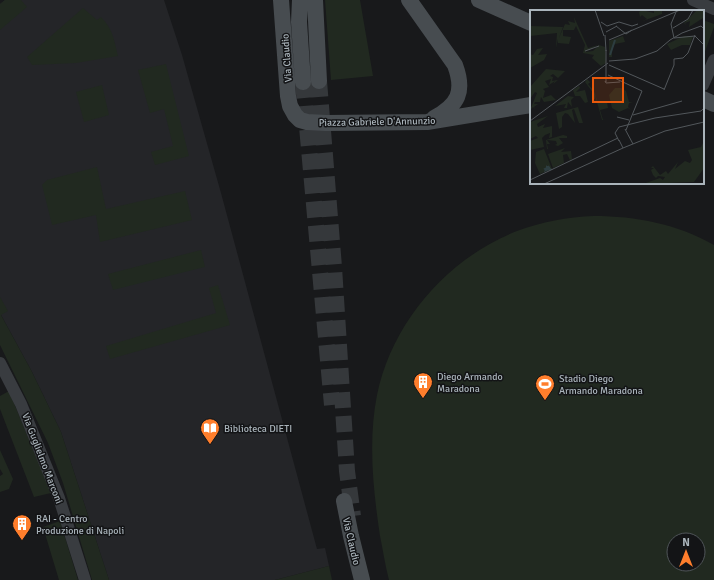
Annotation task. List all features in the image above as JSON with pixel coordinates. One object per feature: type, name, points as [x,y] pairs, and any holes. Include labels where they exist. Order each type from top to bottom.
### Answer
[{"type":"main road","name":"Via Claudio","points":[[281,0],[288,96],[290,106],[295,115]]},
{"type":"main road","name":"Via Claudio","points":[[300,0],[299,22],[302,82]]},
{"type":"main road","points":[[315,0],[319,81]]},
{"type":"main road","points":[[409,0],[455,65],[460,86],[454,104],[447,111],[427,122]]},
{"type":"main road","points":[[479,0],[530,23]]},
{"type":"main road","points":[[704,99],[714,104]]},
{"type":"main road","name":"Piazza Gabriele D'Annunzio","points":[[295,115],[300,120],[307,122],[427,122],[530,105]]},
{"type":"main road","name":"Via Claudio","points":[[344,501],[362,580]]},
{"type":"street","points":[[688,10],[693,0],[714,9]]},
{"type":"street","points":[[704,83],[714,60]]},
{"type":"street","name":"Via Guglielmo Marconi","points":[[0,363],[21,404],[59,498],[85,580]]},
{"type":"shaded area","points":[[5,0],[164,0],[182,55],[221,193],[317,549],[325,548],[329,566],[275,580],[109,580],[61,432],[32,372],[0,313],[0,4]]},
{"type":"shaded area","points":[[5,0],[21,0],[27,7],[0,30],[0,4]]},
{"type":"shaded area","points":[[325,0],[360,0],[373,76],[331,80]]},
{"type":"shaded area","points":[[83,8],[97,20],[101,17],[105,21],[112,35],[118,56],[76,63],[32,65],[27,57]]},
{"type":"shaded area","points":[[704,20],[714,24],[704,54]]},
{"type":"shaded area","points":[[166,64],[189,156],[155,165],[151,152],[173,146],[164,109],[150,113],[138,70]]},
{"type":"shaded area","points":[[102,85],[109,115],[84,122],[76,92]]},
{"type":"shaded area","points":[[97,167],[106,209],[185,191],[192,220],[100,242],[96,215],[52,225],[42,185],[47,180]]},
{"type":"shaded area","name":"Stadio Diego Armando Maradona","points":[[610,216],[641,220],[686,232],[714,245],[714,580],[389,580],[377,518],[372,465],[372,447],[374,412],[377,395],[384,368],[396,342],[410,318],[427,296],[446,276],[468,258],[492,243],[517,231],[555,220]]},
{"type":"shaded area","points":[[201,250],[205,267],[113,290],[108,274]]},
{"type":"shaded area","points":[[218,285],[230,325],[110,359],[106,346],[216,313],[209,288]]},
{"type":"shaded area","points":[[0,297],[8,311],[1,315],[32,372],[61,432],[109,580],[92,580],[63,483],[48,443],[0,345]]},
{"type":"shaded area","points":[[9,391],[51,493],[34,497],[0,409],[0,396]]},
{"type":"shaded area","points":[[0,450],[13,479],[9,489],[0,492],[0,476],[3,474],[0,469]]},
{"type":"shaded area","points":[[60,521],[78,580],[59,580],[43,527]]},
{"type":"shaded area","points":[[329,566],[332,580],[275,580]]},
{"type":"tunnel","points":[[319,81],[334,267],[347,471],[353,516]]},
{"type":"tunnel","points":[[303,82],[332,405]]},
{"type":"place","name":"Diego Armando Maradona","points":[[423,399]]},
{"type":"place","name":"Stadio Diego Armando Maradona","points":[[545,401]]},
{"type":"place","name":"Biblioteca DIETI","points":[[210,445]]},
{"type":"place","name":"RAI - Centro Produzione di Napoli","points":[[22,541]]}]
